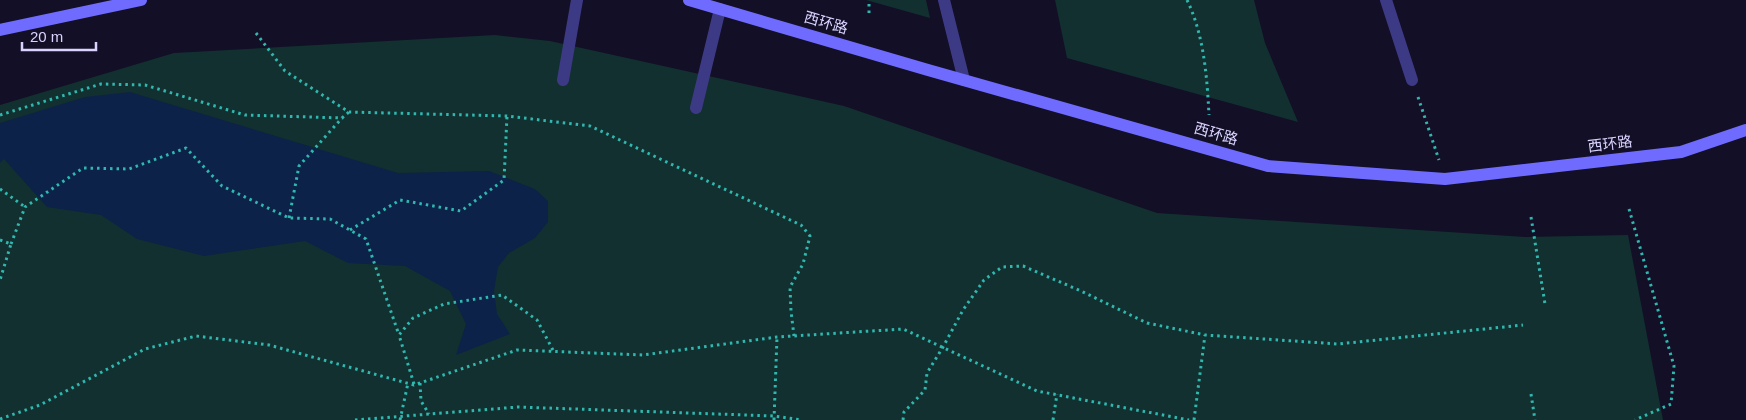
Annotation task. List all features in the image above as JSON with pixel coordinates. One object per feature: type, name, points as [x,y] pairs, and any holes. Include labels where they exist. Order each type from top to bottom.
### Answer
[{"type":"main road","points":[[0,30],[141,0]]},
{"type":"main road","name":"西环路","points":[[689,0],[1268,166],[1445,179],[1681,152],[1746,130]]},
{"type":"street","points":[[563,80],[577,0]]},
{"type":"street","points":[[944,0],[964,80]]},
{"type":"street","points":[[1386,0],[1412,80]]},
{"type":"street","points":[[696,108],[720,9]]},
{"type":"path","points":[[869,0],[869,13]]},
{"type":"path","points":[[1186,0],[1195,16],[1207,73],[1209,115]]},
{"type":"path","points":[[256,33],[285,71],[349,112],[507,116],[590,126],[801,225],[810,236],[803,264],[790,287],[794,336]]},
{"type":"path","points":[[1412,80],[1445,179]]},
{"type":"path","points":[[0,115],[101,84],[145,85],[245,115],[342,118]]},
{"type":"path","points":[[289,218],[299,166],[349,112]]},
{"type":"path","points":[[350,230],[400,200],[461,211],[504,180],[507,116]]},
{"type":"path","points":[[0,280],[11,244],[26,207],[83,168],[129,169],[186,148],[222,186],[289,218],[330,219],[366,239],[414,385]]},
{"type":"path","points":[[0,189],[26,207]]},
{"type":"path","points":[[1629,209],[1674,366],[1671,404],[1635,420]]},
{"type":"path","points":[[1531,217],[1545,304]]},
{"type":"path","points":[[0,240],[11,244]]},
{"type":"path","points":[[903,420],[904,412],[925,390],[927,373],[963,310],[984,280],[1002,267],[1023,266],[1081,291],[1147,323],[1205,335],[1338,344],[1523,325]]},
{"type":"path","points":[[399,335],[413,318],[444,304],[502,295],[537,320],[554,352]]},
{"type":"path","points":[[0,419],[40,405],[145,349],[196,336],[269,345],[414,385],[517,350],[643,355],[777,337],[902,329],[1037,390],[1189,420]]},
{"type":"path","points":[[1194,420],[1205,335]]},
{"type":"path","points":[[774,418],[777,337]]},
{"type":"path","points":[[401,418],[408,383]]},
{"type":"path","points":[[420,383],[421,401],[429,414]]},
{"type":"path","points":[[1053,420],[1057,394]]},
{"type":"path","points":[[1531,394],[1535,420]]},
{"type":"path","points":[[355,420],[401,418],[518,407],[802,420]]},
{"type":"green space","points":[[866,0],[926,0],[930,18]]},
{"type":"green space","points":[[1055,0],[1254,0],[1265,43],[1298,122],[1067,58]]},
{"type":"green space","points":[[495,35],[550,41],[844,106],[1157,213],[1525,237],[1628,235],[1663,420],[0,420],[0,105],[174,53]]},
{"type":"water","points":[[130,92],[398,173],[489,171],[535,189],[548,201],[548,222],[535,238],[509,253],[498,267],[494,291],[497,314],[510,334],[456,355],[466,324],[450,291],[405,266],[348,263],[305,241],[204,256],[137,239],[101,215],[47,207],[4,159],[0,163],[0,123],[85,97]]}]
